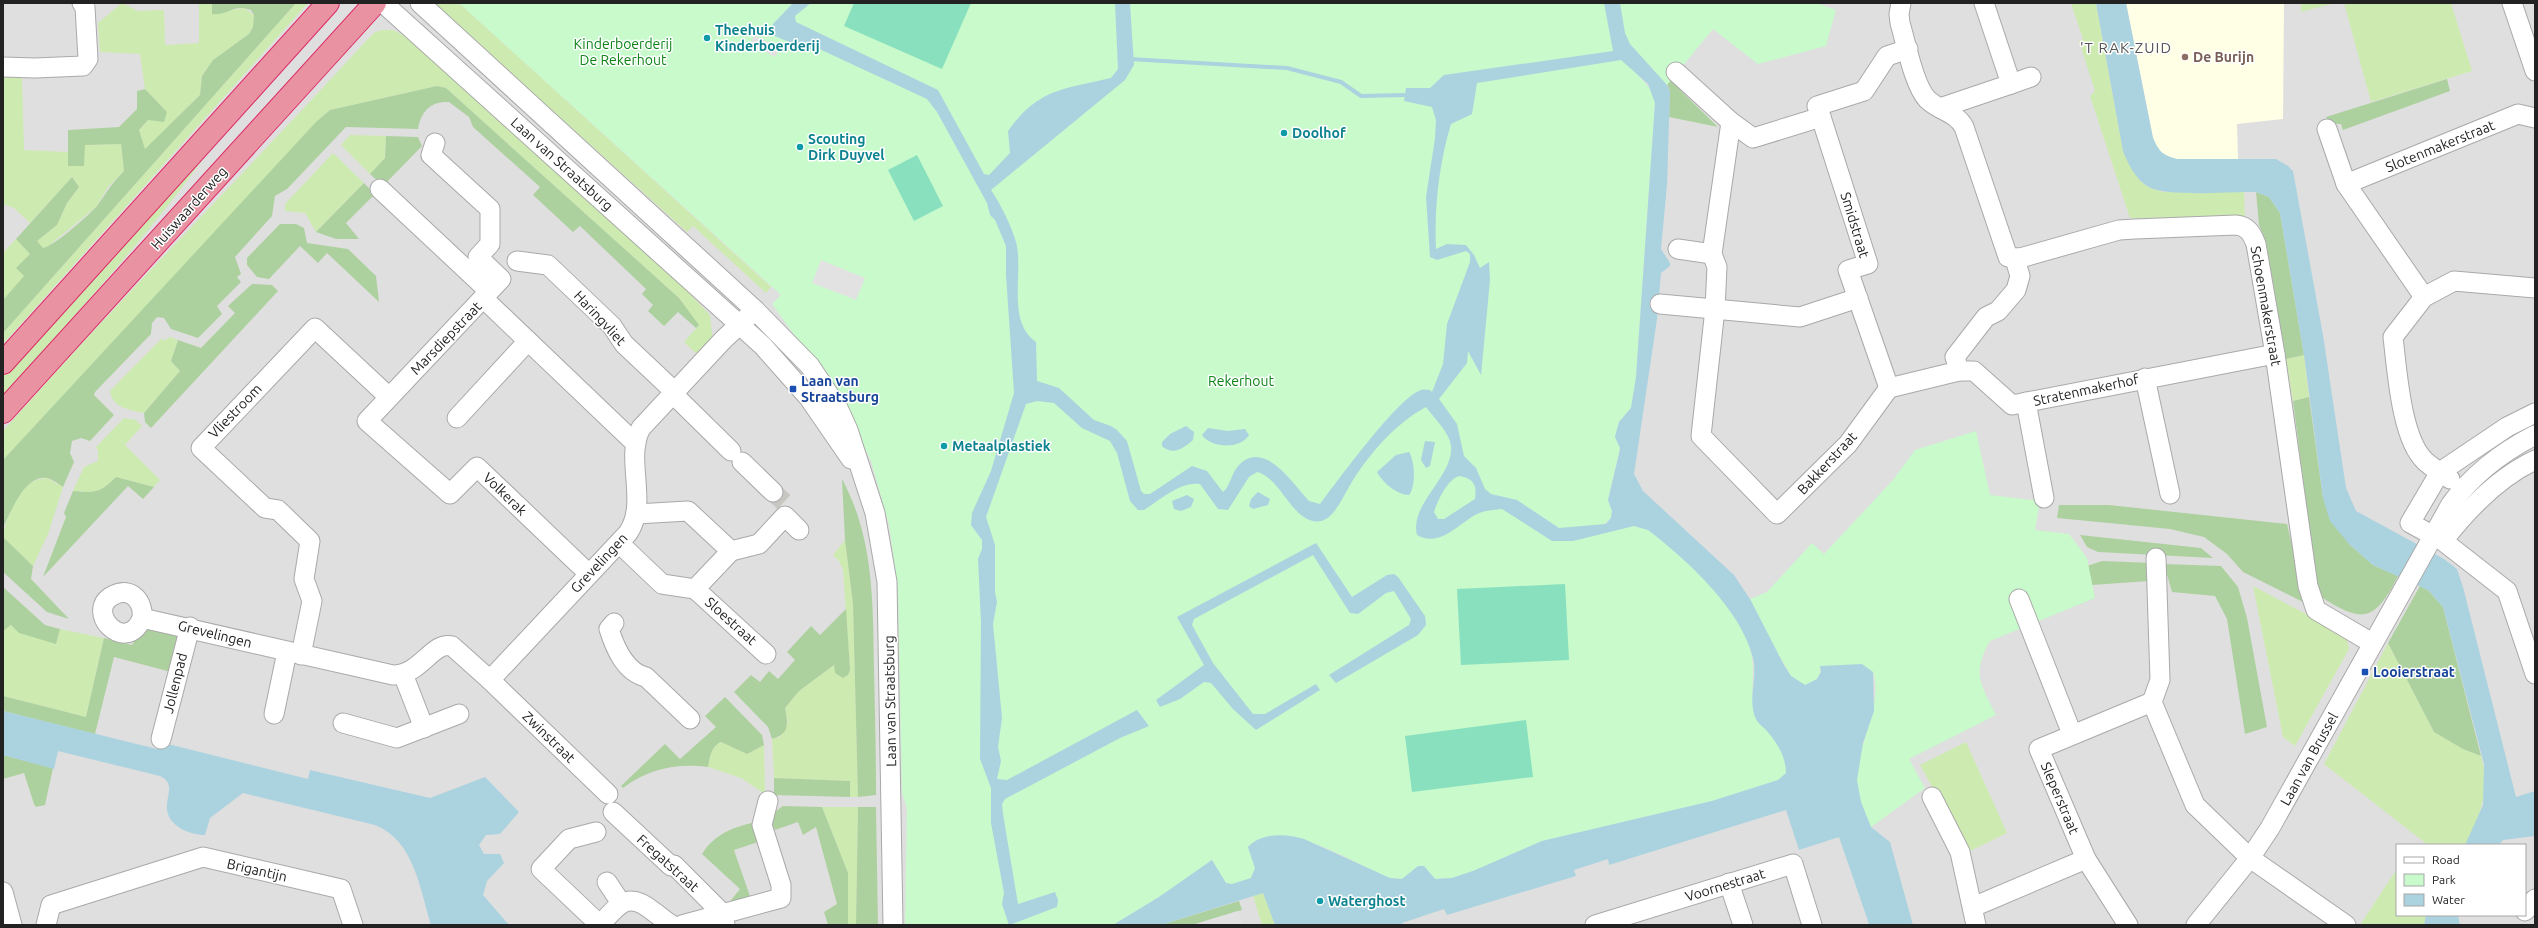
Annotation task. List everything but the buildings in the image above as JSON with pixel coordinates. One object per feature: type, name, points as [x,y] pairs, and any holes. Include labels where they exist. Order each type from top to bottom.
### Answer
[{"type":"highway","points":[[3,363],[328,3]]},
{"type":"highway","name":"Huiswaarderweg","points":[[3,412],[375,3]]},
{"type":"street","points":[[3,67],[35,68],[83,66],[88,59],[85,7],[82,3]]},
{"type":"street","name":"Laan van Straatsburg","points":[[384,3],[741,325],[789,373],[809,398],[864,479]]},
{"type":"street","name":"Laan van Straatsburg","points":[[420,3],[755,310],[810,366],[838,408],[848,430],[879,527],[887,582],[893,925]]},
{"type":"street","points":[[1889,388],[1959,371],[1955,357],[1986,317],[1998,311],[2016,290],[2020,276],[2015,259],[2006,253],[1964,127],[1957,118],[1928,100],[1920,89],[1899,14],[1902,3]]},
{"type":"street","points":[[1984,3],[2011,84]]},
{"type":"street","points":[[2512,3],[2535,71]]},
{"type":"street","points":[[1676,72],[1731,122],[1753,138],[1821,117],[1818,106],[1864,91],[1887,56],[1908,49]]},
{"type":"street","points":[[1940,108],[2031,77]]},
{"type":"street","name":"Slotenmakerstraat","points":[[2346,184],[2518,114],[2535,118]]},
{"type":"street","name":"Smidstraat","points":[[1821,117],[1868,264],[1848,270],[1889,388]]},
{"type":"street","name":"Bakkerstraat","points":[[1731,122],[1712,254],[1717,267],[1715,309],[1701,436],[1777,514],[1848,444],[1889,388]]},
{"type":"street","points":[[2327,129],[2346,184],[2424,297]]},
{"type":"street","points":[[380,189],[486,294],[501,278],[478,257],[490,244],[490,209],[431,155],[435,143]]},
{"type":"street","name":"Schoenmakerstraat","points":[[2015,259],[2118,230],[2241,225],[2251,232],[2256,244],[2275,354],[2308,586],[2313,604],[2316,610],[2326,617],[2372,643]]},
{"type":"street","points":[[1678,249],[1712,254]]},
{"type":"street","name":"Haringvliet","points":[[517,261],[548,265],[612,326],[624,344],[732,452],[781,504],[799,530]]},
{"type":"street","points":[[2463,488],[2424,460],[2411,440],[2400,393],[2393,337],[2424,297],[2454,281],[2535,288]]},
{"type":"street","name":"Marsdiepstraat","points":[[367,421],[486,294],[528,341],[636,444]]},
{"type":"street","points":[[1660,304],[1800,317],[1858,298]]},
{"type":"street","points":[[741,325],[755,310]]},
{"type":"street","name":"Grevelingen","points":[[490,680],[631,529],[636,514],[636,444],[641,428],[675,394],[723,340],[741,325]]},
{"type":"street","name":"Vliestroom","points":[[294,654],[312,601],[304,579],[310,541],[278,510],[265,508],[201,448],[315,328],[389,397]]},
{"type":"street","points":[[457,418],[528,341]]},
{"type":"street","name":"Stratenmakerhof","points":[[1959,371],[1974,371],[2012,405],[2275,354]]},
{"type":"street","name":"Stratenmakerhof","points":[[2146,378],[2170,494]]},
{"type":"street","name":"Stratenmakerhof","points":[[2026,402],[2044,498]]},
{"type":"street","points":[[2535,413],[2507,427],[2440,472],[2410,523],[2507,591],[2535,674]]},
{"type":"street","name":"Volkerak","points":[[367,421],[450,494],[477,467],[589,574]]},
{"type":"street","points":[[2434,541],[2463,488],[2501,455],[2535,435]]},
{"type":"street","points":[[2434,541],[2456,524],[2500,482],[2518,468],[2535,460]]},
{"type":"street","points":[[636,514],[688,511],[731,551],[759,544],[781,504]]},
{"type":"street","name":"Laan van Brussel","points":[[2196,925],[2250,858],[2309,760],[2406,583],[2434,541]]},
{"type":"street","name":"Sloestraat","points":[[619,543],[662,584],[695,589],[766,654]]},
{"type":"street","name":"Sloestraat","points":[[695,589],[731,551]]},
{"type":"street","points":[[2156,558],[2160,680],[2152,702],[2195,805],[2250,858],[2346,925]]},
{"type":"street","points":[[2019,599],[2072,734]]},
{"type":"street","name":"Grevelingen","points":[[142,618],[190,627],[294,654],[393,675],[403,674]]},
{"type":"street","points":[[614,623],[609,630],[616,653],[639,675],[646,677],[690,719]]},
{"type":"street","name":"Jollenpad","points":[[161,739],[190,627]]},
{"type":"street","points":[[424,728],[403,674],[414,669],[437,648],[448,645],[452,646],[490,680]]},
{"type":"street","points":[[274,714],[294,654]]},
{"type":"street","name":"Zwinstraat","points":[[490,680],[608,794]]},
{"type":"street","name":"Sleperstraat","points":[[2128,925],[2086,859],[2039,749],[2152,702]]},
{"type":"street","points":[[343,723],[397,738],[459,714]]},
{"type":"street","points":[[1932,797],[1960,852],[1975,916],[2086,859]]},
{"type":"street","points":[[682,925],[723,920],[781,898],[781,885],[762,825],[768,801]]},
{"type":"street","name":"Fregatstraat","points":[[612,812],[671,866],[674,865],[720,911],[723,920]]},
{"type":"street","points":[[596,832],[569,839],[541,869],[600,925],[621,903],[640,901],[672,925]]},
{"type":"street","name":"Brigantijn","points":[[46,925],[51,905],[204,857],[341,889],[353,925]]},
{"type":"street","name":"Voornestraat","points":[[1605,924],[1729,883],[1793,864],[1812,925]]},
{"type":"street","points":[[607,882],[621,903]]},
{"type":"street","points":[[1729,883],[1743,925]]},
{"type":"street","points":[[3,892],[12,925]]},
{"type":"street","points":[[2526,910],[2535,899]]},
{"type":"shaded area","points":[[3,3],[2535,3],[2535,925],[3,925]]},
{"type":"shaded area","points":[[2126,3],[2284,3],[2283,119],[2237,124],[2238,159],[2176,159],[2163,155],[2158,150],[2153,138]]},
{"type":"shaded area","points":[[754,35],[780,48],[775,57],[750,44]]},
{"type":"shaded area","points":[[821,260],[865,278],[856,300],[812,283]]},
{"type":"shaded area","points":[[1238,911],[1243,925],[1192,925]]},
{"type":"green space","points":[[122,3],[138,11],[164,10],[165,45],[199,43],[199,3],[212,3],[212,13],[244,8],[254,15],[253,27],[249,34],[213,60],[202,76],[200,95],[145,150],[139,130],[148,120],[167,112],[145,89],[140,54],[100,52],[98,23]]},
{"type":"green space","points":[[212,3],[296,3],[3,333],[3,300],[24,276],[16,268],[30,254],[16,239],[72,177],[79,187],[67,203],[57,225],[37,241],[43,248],[55,242],[71,230],[97,206],[112,184],[124,171],[121,144],[85,145],[84,166],[68,166],[68,130],[119,127],[137,109],[137,91],[145,89],[167,112],[164,122],[148,120],[139,130],[145,149],[200,95],[202,76],[213,60],[249,34],[253,27],[254,15],[251,10],[240,8],[218,14],[212,14]]},
{"type":"green space","points":[[296,3],[308,3],[3,344],[3,333]]},
{"type":"green space","points":[[433,3],[459,3],[771,287],[766,293],[693,226],[687,232]]},
{"type":"green space","name":"Rekerhout","points":[[459,3],[1817,3],[1836,10],[1826,46],[1758,64],[1713,29],[1667,85],[1649,65],[1639,76],[1651,90],[1655,103],[1636,377],[1631,408],[1619,422],[1615,437],[1620,448],[1608,500],[1612,511],[1611,518],[1591,536],[1634,526],[1648,530],[1673,550],[1717,593],[1739,622],[1744,635],[1764,627],[1750,599],[1767,592],[1812,543],[1824,554],[1893,480],[1915,450],[1976,431],[1990,495],[2040,501],[2035,530],[2069,534],[2087,558],[2095,598],[1990,641],[1981,663],[1980,679],[1982,687],[1996,715],[1909,759],[1925,788],[1871,827],[1860,798],[1857,780],[1861,754],[1873,712],[1875,685],[1873,672],[1820,666],[1819,676],[1812,682],[1805,685],[1791,676],[1780,657],[1750,648],[1753,666],[1753,702],[1756,718],[1777,745],[1785,761],[1787,773],[1778,780],[1712,801],[1542,841],[1473,871],[1452,878],[1435,879],[1424,866],[1419,866],[1402,879],[1390,878],[1319,845],[1298,839],[1279,836],[1262,838],[1248,847],[1255,868],[1251,878],[1232,884],[1226,883],[1212,860],[1159,897],[1113,925],[905,925],[907,808],[902,793],[898,589],[889,525],[871,461],[843,403],[772,304],[781,295]]},
{"type":"green space","points":[[854,3],[971,3],[942,69],[844,26]]},
{"type":"green space","points":[[2071,3],[2096,3],[2123,151],[2140,181],[2148,187],[2163,192],[2244,192],[2245,219],[2235,217],[2130,218],[2090,96],[2095,91],[2079,41],[2083,39]]},
{"type":"green space","points":[[2301,3],[2335,3],[2301,12]]},
{"type":"green space","points":[[2344,3],[2451,3],[2472,71],[2371,102]]},
{"type":"green space","points":[[382,30],[393,30],[407,37],[682,286],[710,315],[712,334],[716,342],[701,358],[684,342],[699,325],[679,298],[446,88],[437,86],[330,110],[325,114],[3,460],[3,431],[47,381],[365,42],[375,32]]},
{"type":"green space","points":[[1657,55],[1684,88],[1681,91],[1718,127],[1669,117],[1670,92]]},
{"type":"green space","points":[[3,72],[22,76],[24,150],[68,152],[68,165],[84,166],[84,145],[121,144],[124,171],[108,187],[96,207],[47,247],[42,248],[37,241],[57,225],[67,203],[79,187],[72,177],[30,223],[14,208],[3,204]]},
{"type":"green space","points":[[2447,79],[2450,91],[2343,130],[2341,124],[2329,124],[2326,117]]},
{"type":"green space","points":[[437,86],[446,88],[679,298],[699,325],[696,328],[678,312],[664,326],[648,311],[653,305],[642,294],[646,289],[580,226],[573,232],[533,195],[540,187],[473,127],[469,117],[449,102],[437,103],[428,108],[424,112],[418,129],[346,127],[287,189],[275,196],[272,216],[235,257],[241,274],[237,277],[241,282],[217,306],[222,314],[198,338],[171,329],[164,318],[157,317],[152,323],[151,334],[95,392],[94,395],[114,415],[90,441],[81,438],[72,441],[70,453],[74,462],[63,487],[47,478],[32,482],[20,495],[3,527],[3,460],[316,122],[330,110]]},
{"type":"green space","points":[[350,135],[386,136],[385,158],[370,174],[341,145]]},
{"type":"green space","points":[[386,136],[418,137],[422,146],[383,186],[370,174],[385,158]]},
{"type":"green space","points":[[333,153],[364,183],[316,232],[305,213],[285,211],[285,204]]},
{"type":"green space","points":[[917,155],[943,206],[914,221],[888,170]]},
{"type":"green space","points":[[204,158],[132,250],[3,395],[3,374],[175,184]]},
{"type":"green space","points":[[364,183],[375,194],[346,223],[359,239],[336,239],[316,232]]},
{"type":"green space","points":[[2256,192],[2269,197],[2280,213],[2304,355],[2286,359],[2266,241],[2259,225]]},
{"type":"green space","points":[[280,224],[296,224],[304,228],[307,243],[348,249],[376,276],[379,302],[327,253],[318,263],[300,246],[269,279],[257,277],[247,265],[247,258]]},
{"type":"green space","points":[[16,239],[30,254],[25,276],[3,300],[3,253]]},
{"type":"green space","points":[[252,284],[272,285],[278,291],[151,428],[145,422],[144,413],[180,371],[171,361],[178,340],[201,348],[235,313],[228,306]]},
{"type":"green space","points":[[170,337],[178,340],[171,361],[180,371],[144,413],[118,405],[111,397],[110,391],[162,338],[164,341]]},
{"type":"green space","points":[[2304,355],[2309,397],[2293,401],[2286,359]]},
{"type":"green space","points":[[2309,397],[2323,498],[2349,544],[2373,565],[2398,576],[2381,603],[2373,610],[2365,614],[2356,614],[2345,611],[2318,595],[2293,401]]},
{"type":"green space","points":[[124,418],[136,420],[142,426],[125,445],[160,480],[154,487],[116,477],[106,486],[97,491],[73,491],[84,467],[98,461],[98,451],[96,447]]},
{"type":"green space","points":[[116,477],[154,487],[143,499],[128,486],[43,577],[66,517],[64,513],[73,491],[97,491],[106,486]]},
{"type":"green space","points":[[47,478],[63,487],[48,534],[33,566],[3,537],[5,525],[19,496],[31,482]]},
{"type":"green space","points":[[842,479],[853,501],[860,524],[870,571],[872,595],[876,795],[858,797],[853,604],[845,540]]},
{"type":"green space","points":[[2059,505],[2109,505],[2287,524],[2305,603],[2243,572],[2227,554],[2204,537],[2170,529],[2057,518]]},
{"type":"green space","points":[[2080,535],[2201,548],[2213,558],[2098,552],[2087,547]]},
{"type":"green space","points":[[3,537],[33,566],[31,579],[69,619],[47,612],[3,572]]},
{"type":"green space","points":[[845,540],[853,604],[858,797],[850,797],[850,781],[774,778],[772,739],[780,737],[788,723],[785,708],[799,691],[834,665],[843,678],[848,675],[850,670],[843,570],[839,561],[833,555]]},
{"type":"green space","points":[[2102,561],[2153,563],[2149,581],[2092,585],[2095,598],[2036,621],[2075,570]]},
{"type":"green space","points":[[2164,564],[2221,566],[2238,587],[2247,618],[2267,727],[2245,734],[2227,619],[2215,596],[2172,592]]},
{"type":"green space","points":[[1565,584],[1569,660],[1461,665],[1457,589]]},
{"type":"green space","points":[[2253,586],[2323,623],[2347,640],[2349,649],[2295,746],[2283,737]]},
{"type":"green space","points":[[2420,586],[2428,590],[2443,607],[2481,756],[2463,749],[2434,732],[2388,643]]},
{"type":"green space","points":[[3,587],[45,625],[60,629],[56,644],[19,633],[11,625],[3,631]]},
{"type":"green space","points":[[846,609],[850,670],[848,675],[843,678],[835,673],[834,665],[799,691],[785,708],[787,724],[785,731],[778,737],[772,739],[768,727],[734,692],[751,675],[760,682],[769,671],[778,679],[795,660],[787,652],[811,626],[820,635]]},
{"type":"green space","points":[[10,625],[56,644],[60,629],[104,638],[86,717],[3,696],[3,631]]},
{"type":"green space","points":[[144,627],[184,635],[175,673],[114,657],[95,734],[3,711],[3,696],[86,717],[104,638],[132,645],[139,632]]},
{"type":"green space","points":[[2388,643],[2434,732],[2463,749],[2481,756],[2485,779],[2482,802],[2476,824],[2466,844],[2427,844],[2324,764]]},
{"type":"green space","points":[[725,697],[762,735],[764,745],[747,754],[721,742],[713,749],[708,767],[685,766],[663,769],[642,776],[623,788],[621,786],[665,744],[680,759],[716,727],[705,716]]},
{"type":"green space","points":[[1526,720],[1533,777],[1412,792],[1405,736]]},
{"type":"green space","points":[[721,742],[747,754],[764,745],[765,794],[741,778],[708,767],[713,749]]},
{"type":"green space","points":[[1966,742],[2007,833],[1968,852],[1920,765]]},
{"type":"green space","points":[[3,755],[53,768],[45,805],[36,807],[34,804],[24,773],[3,779]]},
{"type":"green space","points":[[774,778],[850,781],[850,797],[774,795]]},
{"type":"green space","points":[[783,806],[822,807],[848,873],[848,925],[828,925],[824,912],[837,904],[816,827],[803,835],[798,822],[775,830],[769,816]]},
{"type":"green space","points":[[822,807],[858,807],[856,925],[848,925],[848,873]]},
{"type":"green space","points":[[858,807],[876,807],[878,925],[856,925]]},
{"type":"green space","points":[[757,822],[764,840],[734,850],[752,902],[723,910],[740,889],[702,854],[719,836],[741,826]]},
{"type":"green space","points":[[2396,871],[2396,916],[2426,916],[2424,925],[2360,925]]},
{"type":"green space","points":[[1264,893],[1275,925],[1262,925],[1253,896]]},
{"type":"green space","points":[[1239,901],[1242,910],[1192,925],[1161,925]]},
{"type":"water","points":[[793,3],[811,3],[795,16],[796,22],[938,90],[984,174],[989,175],[1010,153],[1008,131],[1019,117],[1030,107],[1053,93],[1079,85],[1111,78],[1118,69],[1115,3],[1130,3],[1134,65],[1125,80],[991,190],[1005,215],[1016,242],[1018,254],[1019,309],[1021,322],[1027,333],[1036,342],[1037,381],[1059,388],[1094,420],[1111,426],[1117,430],[1127,441],[1141,491],[1144,494],[1150,494],[1192,466],[1207,471],[1223,492],[1228,486],[1236,468],[1239,465],[1249,458],[1259,457],[1268,460],[1278,467],[1287,475],[1309,501],[1320,504],[1368,441],[1398,408],[1411,396],[1421,390],[1430,390],[1432,392],[1443,364],[1447,324],[1470,262],[1470,254],[1466,251],[1437,260],[1430,257],[1426,197],[1435,138],[1436,120],[1432,107],[1404,101],[1406,88],[1430,88],[1444,75],[1613,51],[1604,3],[1620,3],[1625,33],[1630,44],[1667,85],[1670,92],[1667,185],[1661,249],[1670,263],[1670,266],[1661,273],[1657,319],[1634,474],[1643,491],[1734,575],[1750,599],[1791,676],[1805,685],[1817,679],[1821,672],[1820,666],[1862,664],[1873,672],[1874,711],[1863,743],[1857,780],[1861,802],[1871,827],[1890,842],[1913,925],[1869,924],[1839,837],[1799,850],[1786,810],[1609,865],[1608,859],[1574,870],[1576,876],[1447,915],[1444,909],[1402,923],[1402,925],[1275,925],[1263,893],[1161,925],[1113,925],[1159,897],[1212,860],[1226,883],[1232,884],[1251,878],[1255,868],[1248,847],[1254,842],[1267,837],[1283,835],[1304,839],[1390,878],[1402,879],[1418,866],[1424,866],[1435,879],[1452,878],[1473,871],[1542,841],[1712,801],[1778,780],[1786,773],[1786,767],[1783,756],[1777,745],[1757,720],[1753,712],[1753,658],[1747,640],[1737,622],[1711,587],[1679,556],[1648,530],[1634,526],[1573,541],[1552,541],[1502,509],[1477,514],[1441,537],[1433,539],[1417,535],[1416,524],[1419,512],[1446,468],[1450,457],[1451,446],[1445,431],[1426,407],[1404,421],[1376,449],[1360,469],[1332,514],[1324,520],[1313,521],[1305,518],[1298,512],[1272,481],[1265,475],[1257,472],[1249,477],[1228,510],[1218,509],[1200,484],[1193,484],[1178,488],[1144,510],[1138,510],[1130,501],[1117,453],[1110,441],[1082,428],[1054,403],[1037,401],[1026,404],[986,517],[995,545],[995,592],[997,602],[993,624],[1002,718],[998,747],[1001,761],[997,779],[1007,780],[1137,710],[1149,726],[1120,738],[1005,799],[1002,804],[1003,814],[1018,904],[1055,892],[1058,900],[1057,907],[1009,925],[1002,904],[1004,893],[991,823],[991,788],[980,759],[981,622],[978,559],[982,549],[982,540],[971,525],[972,513],[991,471],[1014,393],[1006,275],[1006,246],[995,220],[990,215],[987,203],[937,112],[927,99],[815,47],[808,50],[770,34],[773,24]],"holes":[[[1621,60],[1648,84],[1655,103],[1636,377],[1631,408],[1619,422],[1615,437],[1620,448],[1608,500],[1612,511],[1611,518],[1606,524],[1559,528],[1517,500],[1491,494],[1485,489],[1476,468],[1464,456],[1457,424],[1439,399],[1467,363],[1468,351],[1481,375],[1490,280],[1489,262],[1480,268],[1474,255],[1466,245],[1447,244],[1436,249],[1436,218],[1440,170],[1451,124],[1472,114],[1477,83]],[[1460,476],[1465,477],[1474,483],[1475,499],[1444,519],[1438,519],[1434,512],[1441,496],[1451,481]]]},
{"type":"water","points":[[2096,3],[2126,3],[2153,138],[2162,152],[2177,159],[2276,159],[2288,166],[2293,171],[2323,335],[2346,488],[2356,511],[2444,559],[2457,569],[2463,587],[2516,797],[2535,791],[2535,836],[2503,840],[2500,844],[2465,844],[2483,805],[2484,764],[2443,607],[2428,590],[2373,565],[2349,544],[2330,521],[2323,498],[2304,355],[2280,213],[2269,197],[2256,192],[2183,193],[2156,190],[2147,186],[2135,175],[2123,151]]},
{"type":"water","points":[[1186,426],[1194,432],[1193,440],[1190,443],[1174,451],[1166,449],[1162,446],[1162,442],[1170,434]]},
{"type":"water","points":[[1208,428],[1228,431],[1245,429],[1249,435],[1245,440],[1233,445],[1218,445],[1212,443],[1202,435]]},
{"type":"water","points":[[1425,441],[1435,442],[1430,466],[1426,468],[1421,460]]},
{"type":"water","points":[[1409,452],[1413,461],[1414,480],[1409,495],[1400,493],[1390,487],[1382,480],[1377,472],[1396,455]]},
{"type":"water","points":[[1258,492],[1270,499],[1268,505],[1253,509],[1249,506],[1251,499]]},
{"type":"water","points":[[1187,495],[1194,499],[1191,507],[1181,511],[1174,509],[1172,501]]},
{"type":"water","points":[[1316,543],[1352,597],[1387,575],[1394,574],[1398,577],[1425,616],[1426,625],[1418,635],[1336,683],[1329,675],[1409,625],[1411,619],[1394,591],[1386,593],[1358,614],[1350,613],[1313,555],[1194,619],[1192,625],[1213,663],[1253,714],[1265,714],[1316,684],[1320,690],[1256,730],[1233,709],[1211,683],[1204,682],[1180,699],[1160,707],[1156,700],[1204,665],[1177,617]]},
{"type":"water","points":[[3,711],[157,749],[168,744],[308,779],[310,770],[430,798],[485,777],[519,812],[500,834],[486,835],[479,845],[484,854],[500,854],[504,863],[487,881],[483,895],[509,925],[431,925],[419,881],[407,854],[399,842],[388,832],[375,825],[243,793],[210,818],[205,835],[199,835],[181,828],[171,820],[167,809],[169,790],[168,782],[160,776],[58,751],[54,769],[3,755]]},
{"type":"water","points":[[2426,916],[2458,916],[2460,925],[2424,925]]},
{"type":"waterway","points":[[1129,59],[1287,68],[1341,82],[1361,96],[1404,95]]},
{"type":"tunnel","points":[[773,492],[784,502]]},
{"type":"place","name":"Theehuis Kinderboerderij","points":[[707,38]]},
{"type":"place","name":"De Burijn","points":[[2185,57]]},
{"type":"place","name":"Doolhof","points":[[1284,133]]},
{"type":"place","name":"Scouting Dirk Duyvel","points":[[800,147]]},
{"type":"place","name":"Laan van Straatsburg","points":[[793,389]]},
{"type":"place","name":"Metaalplastiek","points":[[944,446]]},
{"type":"place","name":"Looierstraat","points":[[2365,672]]},
{"type":"place","name":"Waterghost","points":[[1320,901]]},
{"type":"district","name":"'T RAK-ZUID","points":[[2126,47]]},
{"type":"park label","name":"Kinderboerderij De Rekerhout","points":[[623,52]]}]
